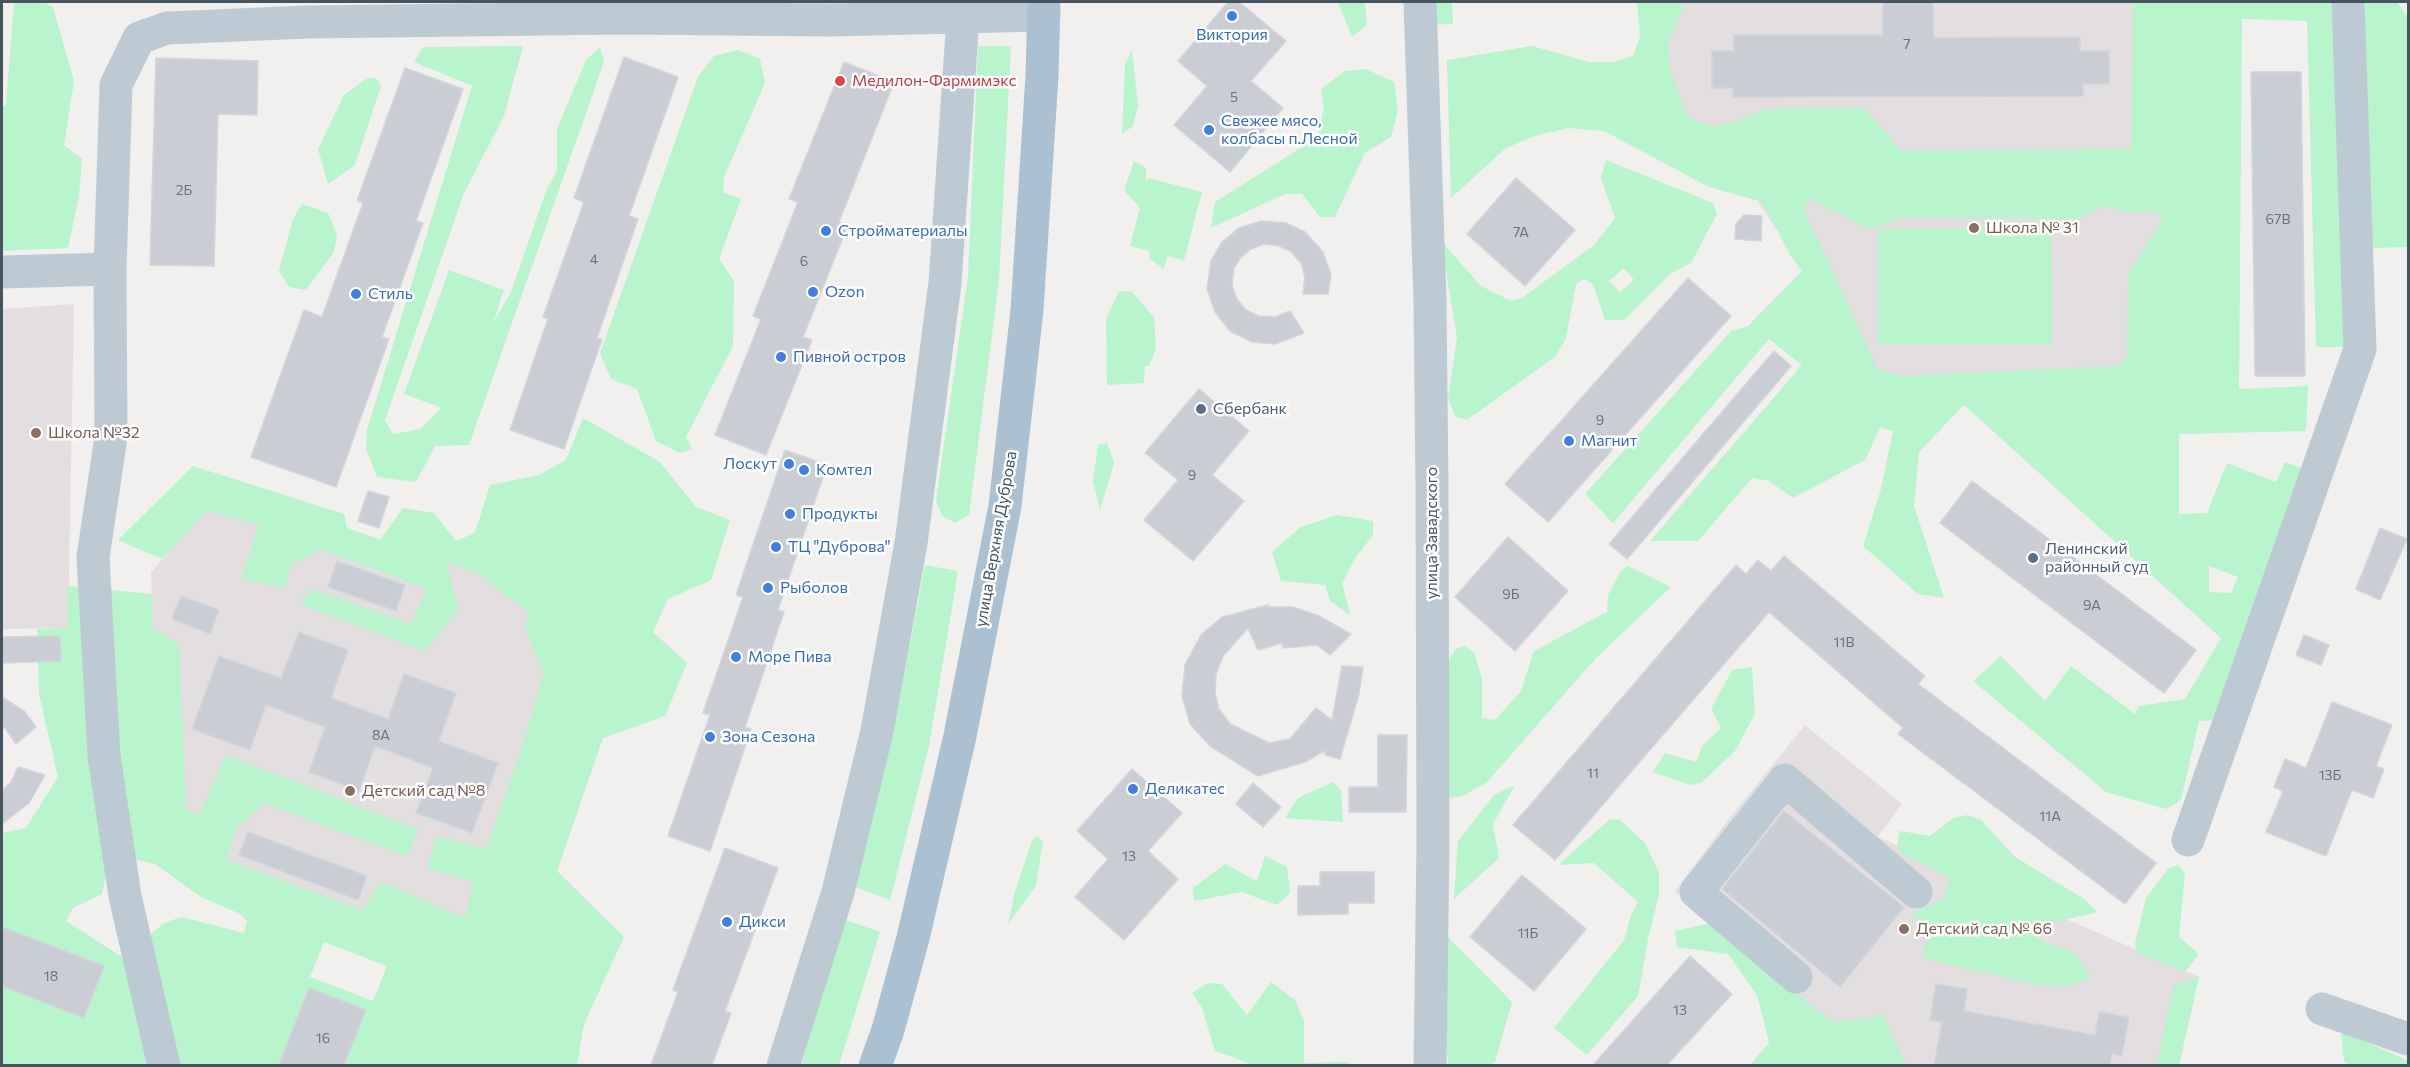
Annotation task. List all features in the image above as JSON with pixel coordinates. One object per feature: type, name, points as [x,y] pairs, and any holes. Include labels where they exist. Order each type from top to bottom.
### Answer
[{"type":"main road","name":"улица Верхняя Дуброва","points":[[875,1065],[888,1030],[913,938],[960,736],[1005,506],[1027,310],[1042,76],[1044,8]]},
{"type":"street","name":"улица Завадского","points":[[1420,2],[1430,301],[1432,479],[1433,844],[1430,1065]]},
{"type":"street","points":[[2188,840],[2360,350],[2348,2]]},
{"type":"street","points":[[164,1065],[125,896],[104,756],[93,557],[111,437],[110,269],[116,85],[139,38],[167,28],[307,22],[623,18],[824,20],[964,9],[1044,8]]},
{"type":"street","points":[[783,1065],[838,892],[877,730],[911,543],[945,283],[964,9]]},
{"type":"street","points":[[2,272],[110,269]]},
{"type":"street","points":[[1796,977],[1696,892],[1785,780],[1916,892]]},
{"type":"street","points":[[2322,1009],[2409,1039]]},
{"type":"shaded area","name":"Школа № 31","points":[[1651,2],[2169,2],[2175,388],[1859,387],[1800,265],[1751,191],[1648,102]]},
{"type":"shaded area","name":"Школа №32","points":[[74,304],[68,628],[2,629],[2,309]]},
{"type":"shaded area","name":"Детский сад №8","points":[[226,487],[603,615],[476,979],[161,858],[151,572]]},
{"type":"shaded area","name":"Детский сад № 66","points":[[1805,725],[1902,804],[1878,837],[2199,977],[2179,1065],[1808,1065],[1763,968],[1675,891],[1728,820]]},
{"type":"green space","points":[[14,2],[44,2],[53,7],[74,81],[64,145],[82,159],[79,196],[68,248],[2,251],[2,107],[6,105]]},
{"type":"green space","points":[[1338,2],[1365,2],[1367,25],[1352,37]]},
{"type":"green space","points":[[1425,2],[1452,2],[1453,24],[1426,25]]},
{"type":"green space","points":[[1637,2],[1685,2],[1668,43],[1671,74],[1687,114],[1695,121],[1714,126],[1735,122],[1766,109],[1863,108],[1902,151],[2131,149],[2133,2],[2340,2],[2349,347],[2316,347],[2307,21],[2242,19],[2239,389],[2308,386],[2306,431],[2179,434],[2179,514],[2207,513],[2227,463],[2276,482],[2285,462],[2308,470],[2222,720],[2199,721],[2181,800],[2167,809],[2106,792],[1973,681],[2001,656],[2045,701],[2071,666],[2135,714],[2139,706],[2185,699],[2221,638],[1964,405],[1919,452],[1914,506],[1944,598],[1918,594],[1863,546],[1881,489],[1893,431],[1880,428],[1865,460],[1793,498],[1769,481],[1752,478],[1698,541],[1650,541],[1802,365],[1769,339],[1613,523],[1585,494],[1731,331],[1748,326],[1802,271],[1790,255],[1763,202],[1709,187],[1604,131],[1568,128],[1535,136],[1506,148],[1451,198],[1447,60],[1532,46],[1589,62],[1613,62],[1633,56],[1640,36]],"holes":[[[1809,198],[1869,229],[1903,217],[2076,219],[2105,206],[2127,212],[2155,211],[2163,220],[2128,274],[2127,357],[2118,366],[1897,376],[1877,368],[1804,210]],[[2209,566],[2238,577],[2231,593],[2209,592]]]},
{"type":"green space","points":[[2364,2],[2397,2],[2408,17],[2408,247],[2371,248]]},
{"type":"green space","points":[[523,46],[504,116],[464,193],[385,420],[393,434],[420,429],[442,408],[404,394],[449,270],[504,290],[492,325],[511,292],[546,191],[557,170],[557,129],[586,60],[600,47],[604,62],[469,445],[435,446],[416,482],[377,477],[366,449],[367,430],[472,86],[414,62],[423,47]]},
{"type":"green space","points":[[978,46],[1011,46],[999,280],[969,515],[955,523],[942,516],[936,500],[968,277]]},
{"type":"green space","points":[[738,50],[760,59],[765,83],[724,177],[723,192],[741,199],[719,259],[734,281],[733,346],[686,437],[692,449],[680,453],[656,441],[637,389],[611,379],[600,353],[698,77],[714,56]]},
{"type":"green space","points":[[1132,50],[1138,106],[1133,126],[1122,134],[1125,64]]},
{"type":"green space","points":[[1366,69],[1394,82],[1398,110],[1391,137],[1365,153],[1335,217],[1320,217],[1302,194],[1285,194],[1211,228],[1215,202],[1318,137],[1324,106],[1321,89],[1345,71]]},
{"type":"green space","points":[[376,78],[381,86],[355,165],[328,184],[318,149],[344,95],[366,79]]},
{"type":"green space","points":[[1606,160],[1713,203],[1717,214],[1691,263],[1671,273],[1624,320],[1605,320],[1593,284],[1584,279],[1576,284],[1566,338],[1556,356],[1467,420],[1456,417],[1448,399],[1457,337],[1441,241],[1481,286],[1511,301],[1522,298],[1594,245],[1615,218],[1601,178]],"holes":[[[1624,268],[1634,280],[1620,292],[1609,281]]]},
{"type":"green space","points":[[1134,161],[1146,168],[1146,183],[1148,178],[1202,192],[1184,260],[1167,256],[1164,269],[1149,258],[1150,251],[1130,246],[1140,208],[1124,190]]},
{"type":"green space","points":[[302,204],[328,213],[337,234],[334,252],[306,290],[289,287],[279,271],[293,219]]},
{"type":"green space","points":[[1878,229],[2051,229],[2052,344],[1878,344]]},
{"type":"green space","points":[[1119,291],[1132,292],[1154,317],[1156,349],[1149,366],[1145,366],[1144,383],[1107,385],[1106,319]]},
{"type":"green space","points":[[583,418],[660,462],[696,507],[730,520],[711,580],[668,599],[653,632],[687,663],[665,716],[603,738],[557,871],[624,937],[584,1024],[577,1065],[344,1065],[366,1010],[310,988],[279,1065],[195,1066],[152,1062],[148,1066],[2,1065],[2,986],[84,1017],[103,966],[2,927],[2,833],[26,828],[58,777],[39,694],[37,629],[68,628],[67,586],[152,594],[153,628],[179,644],[186,810],[199,815],[226,755],[419,830],[407,856],[264,803],[236,828],[226,860],[363,910],[381,882],[465,918],[473,882],[428,868],[437,837],[486,849],[521,751],[544,673],[525,628],[528,612],[478,573],[447,562],[458,610],[424,651],[300,604],[312,589],[411,624],[427,589],[321,549],[291,564],[285,588],[242,579],[259,524],[206,511],[162,559],[118,540],[193,466],[344,514],[347,528],[380,540],[403,508],[434,513],[456,541],[475,533],[490,485],[539,475],[566,460]],"holes":[[[117,856],[155,864],[201,897],[240,914],[247,921],[244,933],[181,917],[164,923],[149,936],[150,975],[66,921],[73,908],[102,894],[109,859]],[[324,942],[387,966],[373,1001],[310,977]]]},
{"type":"green space","points":[[1107,443],[1114,463],[1100,510],[1093,481],[1098,445]]},
{"type":"green space","points":[[1337,515],[1373,521],[1373,535],[1356,557],[1342,583],[1350,615],[1330,601],[1325,585],[1281,581],[1272,552],[1301,527]]},
{"type":"green space","points":[[925,565],[958,571],[929,746],[890,900],[850,885],[893,731]]},
{"type":"green space","points":[[1628,566],[1671,587],[1597,657],[1487,782],[1463,796],[1439,800],[1439,674],[1456,649],[1465,646],[1475,654],[1482,680],[1482,718],[1495,720],[1521,691],[1534,651],[1607,612],[1608,595],[1620,572]]},
{"type":"green space","points":[[1752,667],[1755,714],[1735,751],[1701,783],[1690,785],[1653,772],[1665,753],[1696,762],[1702,746],[1721,728],[1711,709],[1732,670]]},
{"type":"green space","points":[[1333,782],[1341,790],[1343,822],[1285,818],[1298,798]]},
{"type":"green space","points":[[1515,785],[1493,824],[1499,858],[1454,899],[1458,841],[1494,795]]},
{"type":"green space","points":[[1968,815],[1981,820],[2015,857],[2084,899],[2098,912],[2054,922],[2037,939],[2075,954],[2089,972],[2086,980],[2068,986],[2038,985],[1922,958],[1929,934],[1912,913],[1943,899],[1950,877],[1902,854],[1897,845],[1900,831],[1930,836],[1953,818]]},
{"type":"green space","points":[[1610,819],[1620,820],[1645,843],[1659,872],[1659,895],[1648,939],[1638,996],[1587,1055],[1554,1028],[1624,940],[1630,918],[1638,902],[1594,863],[1558,865]]},
{"type":"green space","points":[[1037,836],[1043,841],[1036,886],[1008,924],[1014,895],[1032,840]]},
{"type":"green space","points":[[1265,856],[1287,867],[1290,893],[1277,905],[1242,892],[1194,901],[1193,888],[1225,864],[1257,881]]},
{"type":"green space","points":[[2178,865],[2185,872],[2179,937],[2199,954],[2185,972],[2137,953],[2135,944],[2146,898],[2169,868]]},
{"type":"green space","points":[[843,919],[880,932],[839,1065],[801,1066]]},
{"type":"green space","points":[[1715,922],[1763,968],[1834,1023],[1883,1015],[1906,1065],[1750,1065],[1769,1043],[1757,995],[1728,954],[1677,947],[1675,931]]},
{"type":"green space","points":[[1445,934],[1512,1002],[1495,1062],[1488,1065],[1448,1065],[1444,998]]},
{"type":"green space","points":[[2199,977],[2179,1065],[2157,1065],[2173,985]]},
{"type":"green space","points":[[1271,982],[1295,1000],[1304,1021],[1304,1063],[1345,1062],[1356,1065],[1254,1065],[1215,1051],[1202,1008],[1192,993],[1208,983],[1222,984],[1247,1015]]},
{"type":"green space","points":[[2341,1030],[2408,1061],[2408,1065],[2350,1065],[2344,1061]]},
{"type":"building","points":[[1228,2],[1239,2],[1286,41],[1251,81],[1283,108],[1230,172],[1174,125],[1207,86],[1178,61]]},
{"type":"building","points":[[1883,2],[1933,2],[1934,38],[2080,37],[2080,51],[2109,51],[2109,84],[2083,84],[2083,96],[1733,97],[1733,88],[1712,88],[1712,51],[1734,51],[1734,35],[1883,35]]},
{"type":"building","points":[[624,57],[678,77],[629,216],[638,219],[597,338],[602,339],[564,449],[510,430],[548,319],[543,317],[584,202],[574,198]]},
{"type":"building","points":[[156,58],[258,61],[257,115],[218,114],[214,266],[150,265]]},
{"type":"building","points":[[844,62],[894,82],[839,222],[848,225],[803,337],[812,340],[766,455],[715,435],[761,319],[753,316],[798,202],[789,199]]},
{"type":"building","points":[[405,68],[463,89],[416,221],[423,223],[382,337],[389,339],[336,487],[251,457],[304,310],[322,317],[363,203],[357,201]]},
{"type":"building","points":[[2251,72],[2301,72],[2305,376],[2255,376]]},
{"type":"building","points":[[1516,178],[1575,230],[1525,286],[1467,234]]},
{"type":"building","points":[[1744,215],[1762,216],[1761,241],[1735,239],[1736,224]]},
{"type":"building","points":[[1261,221],[1286,223],[1305,232],[1323,252],[1331,275],[1328,294],[1303,294],[1305,277],[1301,263],[1290,251],[1279,246],[1264,244],[1251,249],[1241,257],[1234,268],[1232,285],[1237,299],[1246,310],[1259,316],[1275,317],[1290,311],[1304,333],[1275,344],[1252,342],[1230,331],[1215,312],[1207,289],[1211,261],[1222,242],[1239,228]]},
{"type":"building","points":[[1688,278],[1731,316],[1548,522],[1505,484]]},
{"type":"building","points":[[1774,351],[1791,366],[1627,559],[1609,544]]},
{"type":"building","points":[[1199,389],[1249,431],[1212,475],[1244,501],[1193,561],[1144,520],[1178,480],[1145,453]]},
{"type":"building","points":[[785,450],[827,465],[778,610],[784,612],[745,727],[751,729],[710,851],[668,836],[710,715],[703,713],[743,597],[736,595]]},
{"type":"building","points":[[1972,481],[2196,650],[2164,693],[1940,523]]},
{"type":"building","points":[[368,491],[389,497],[379,528],[358,521]]},
{"type":"building","points":[[2380,528],[2407,539],[2380,600],[2356,589]]},
{"type":"building","points":[[1508,537],[1568,591],[1515,651],[1455,597]]},
{"type":"building","points":[[1784,556],[1925,676],[1918,684],[2156,863],[2125,904],[1898,734],[1903,728],[1769,612],[1555,860],[1513,825],[1736,565],[1746,574],[1758,560],[1771,571]]},
{"type":"building","points":[[337,561],[405,585],[396,611],[328,587]]},
{"type":"building","points":[[181,596],[219,610],[210,634],[172,619]]},
{"type":"building","points":[[1268,605],[1266,607],[1293,607],[1319,616],[1351,634],[1330,655],[1317,645],[1283,648],[1282,643],[1258,650],[1248,628],[1223,656],[1216,674],[1215,693],[1219,709],[1230,724],[1269,743],[1290,739],[1316,708],[1332,720],[1342,666],[1363,667],[1359,694],[1340,759],[1325,755],[1326,750],[1305,762],[1258,776],[1210,746],[1190,724],[1182,696],[1185,665],[1201,635],[1222,617]]},
{"type":"building","name":"Детский сад №8","points":[[299,632],[348,650],[331,698],[388,719],[404,674],[456,693],[439,741],[498,763],[472,833],[416,813],[433,768],[375,746],[359,791],[309,772],[325,727],[266,705],[250,750],[192,729],[219,656],[281,678]]},
{"type":"building","points":[[2304,635],[2329,645],[2321,665],[2296,655]]},
{"type":"building","points":[[60,636],[61,661],[2,663],[2,637]]},
{"type":"building","points":[[2,697],[24,711],[36,727],[16,744],[6,729],[2,727]]},
{"type":"building","points":[[2332,702],[2392,725],[2376,766],[2384,769],[2373,798],[2352,790],[2326,856],[2266,832],[2283,791],[2274,787],[2285,759],[2306,768]]},
{"type":"building","points":[[1378,735],[1407,735],[1406,812],[1349,812],[1349,787],[1378,787]]},
{"type":"building","points":[[18,767],[45,775],[29,803],[2,824],[2,790],[11,782]]},
{"type":"building","points":[[1132,769],[1182,813],[1148,851],[1178,879],[1124,940],[1075,897],[1108,859],[1077,831]]},
{"type":"building","points":[[1253,783],[1281,807],[1263,827],[1236,804]]},
{"type":"building","points":[[1784,811],[1904,907],[1840,987],[1722,889]]},
{"type":"building","points":[[248,832],[367,876],[358,900],[239,855]]},
{"type":"building","points":[[725,848],[778,868],[725,1011],[731,1013],[712,1065],[651,1065],[678,992],[673,990]]},
{"type":"building","points":[[1320,872],[1374,872],[1374,903],[1348,903],[1348,914],[1298,915],[1298,886],[1320,886]]},
{"type":"building","points":[[1522,875],[1586,929],[1534,991],[1470,937]]},
{"type":"building","points":[[2,927],[104,966],[84,1018],[2,986]]},
{"type":"building","points":[[1690,956],[1732,994],[1667,1065],[1593,1065]]},
{"type":"building","name":"Детский сад № 66","points":[[1936,984],[1967,989],[1964,1011],[2095,1035],[2099,1012],[2129,1017],[2122,1056],[2112,1054],[2110,1065],[1934,1065],[1942,1022],[1930,1020]]},
{"type":"building","points":[[309,988],[366,1010],[344,1065],[279,1065]]},
{"type":"place","name":"Виктория","points":[[1232,16]]},
{"type":"place","name":"Медилон-Фармимэкс","points":[[840,81]]},
{"type":"place","name":"Свежее мясо, колбасы п.Лесной","points":[[1209,130]]},
{"type":"place","name":"Школа № 31","points":[[1974,228]]},
{"type":"place","name":"Стройматериалы","points":[[826,231]]},
{"type":"place","name":"Ozon","points":[[813,292]]},
{"type":"place","name":"Стиль","points":[[356,294]]},
{"type":"place","name":"Пивной остров","points":[[781,357]]},
{"type":"place","name":"Сбербанк","points":[[1201,409]]},
{"type":"place","name":"Школа №32","points":[[36,433]]},
{"type":"place","name":"Магнит","points":[[1569,441]]},
{"type":"place","name":"Лоскут","points":[[789,464]]},
{"type":"place","name":"Комтел","points":[[804,470]]},
{"type":"place","name":"Продукты","points":[[790,514]]},
{"type":"place","name":"ТЦ \"Дуброва\"","points":[[776,547]]},
{"type":"place","name":"Ленинский районный суд","points":[[2033,558]]},
{"type":"place","name":"Рыболов","points":[[768,588]]},
{"type":"place","name":"Море Пива","points":[[736,657]]},
{"type":"place","name":"Зона Сезона","points":[[710,737]]},
{"type":"place","name":"Деликатес","points":[[1133,789]]},
{"type":"place","name":"Детский сад №8","points":[[350,791]]},
{"type":"place","name":"Дикси","points":[[727,922]]},
{"type":"place","name":"Детский сад № 66","points":[[1904,929]]}]
